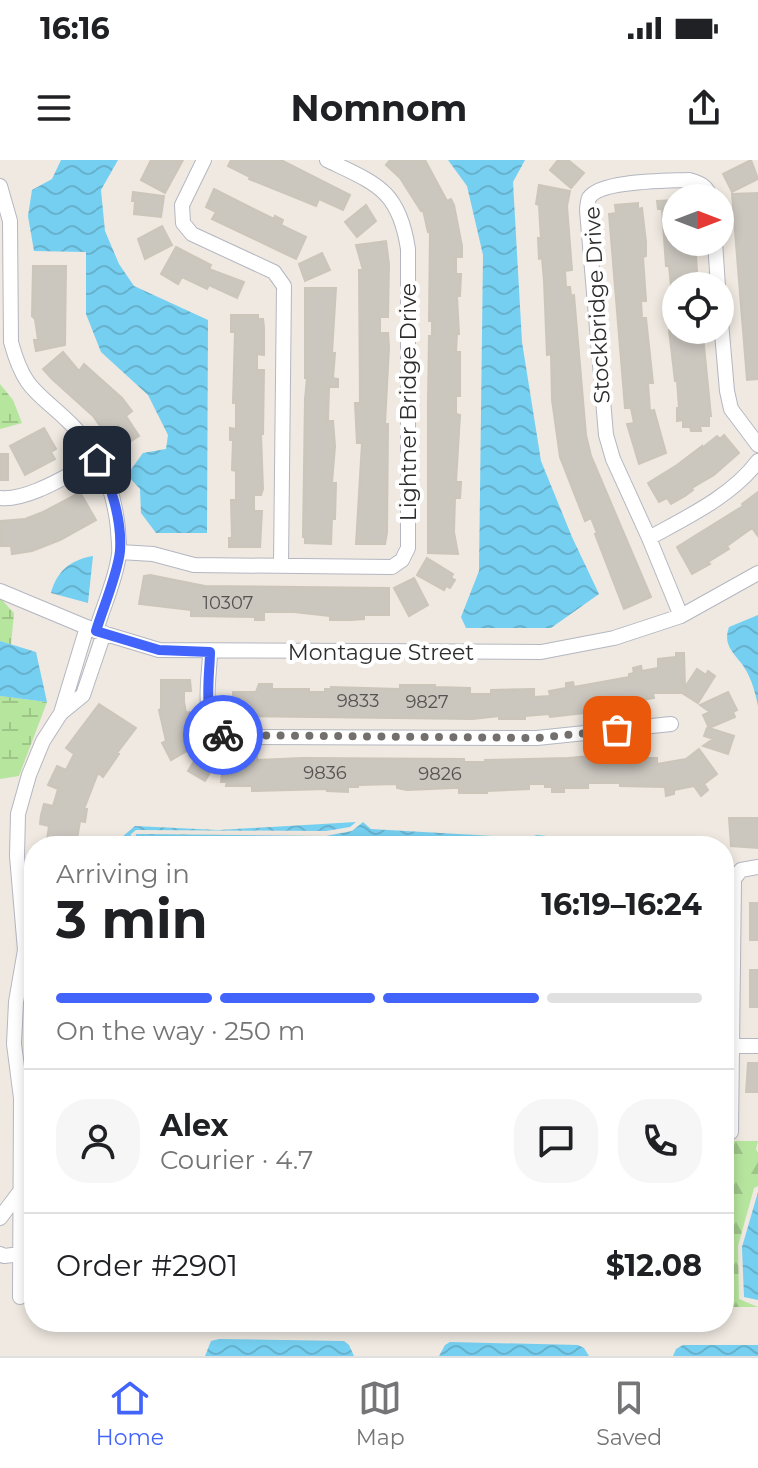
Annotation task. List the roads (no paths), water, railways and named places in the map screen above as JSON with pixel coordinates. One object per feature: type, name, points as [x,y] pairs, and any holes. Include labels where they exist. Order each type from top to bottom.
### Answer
[{"type":"street","points":[[204,160],[182,205],[183,223],[192,234],[274,272],[284,286],[281,565]]},
{"type":"street","name":"Lightner Bridge Drive","points":[[120,552],[153,554],[194,565],[392,567],[402,560],[408,548],[408,249],[404,225],[397,207],[376,183],[327,160]]},
{"type":"street","name":"Stockbridge Drive","points":[[681,616],[613,459],[606,435],[587,210],[588,198],[597,190],[609,186],[689,180],[700,184]]},
{"type":"street","points":[[0,186],[10,221],[11,342],[16,360],[23,377],[42,400],[73,425],[97,460],[107,477],[115,506],[120,552],[96,630],[91,674],[83,695],[61,713]]},
{"type":"street","points":[[723,344],[731,409],[758,445]]},
{"type":"street","points":[[0,498],[25,495],[97,460]]},
{"type":"street","points":[[649,538],[722,494],[749,473],[758,461]]},
{"type":"street","name":"Montague Street","points":[[0,591],[96,630],[159,650],[541,652],[614,638],[681,616],[758,573]]},
{"type":"street","points":[[24,938],[17,856],[18,814],[43,741],[61,713],[74,669],[96,630]]},
{"type":"street","points":[[210,652],[210,723],[217,733],[226,737],[537,738],[671,724]]},
{"type":"street","points":[[74,669],[91,674]]},
{"type":"street","points":[[758,867],[741,870],[734,879],[734,1046],[758,1046]]},
{"type":"street","points":[[20,1297],[21,1098],[14,1044],[16,1002],[24,956]]},
{"type":"street","points":[[0,1218],[21,1190]]},
{"type":"street","points":[[0,1254],[21,1254]]},
{"type":"water","points":[[61,160],[118,160],[101,190],[105,231],[119,264],[134,286],[208,320],[207,533],[156,533],[141,513],[140,489],[127,475],[143,453],[166,449],[168,435],[148,395],[101,352],[86,314],[86,252],[34,251],[28,216],[32,190],[52,179]]},
{"type":"water","points":[[448,160],[525,160],[513,182],[522,342],[541,461],[599,594],[551,628],[466,628],[461,617],[479,571],[483,255],[467,186]]},
{"type":"water","points":[[93,556],[88,603],[51,593],[57,578],[66,568],[78,560]]},
{"type":"water","points":[[758,615],[758,706],[750,678],[729,647],[727,635],[729,627]]},
{"type":"water","points":[[0,641],[36,652],[47,702],[0,696]]},
{"type":"water","points":[[356,822],[350,827],[326,831],[136,830],[131,836],[123,836],[135,826],[218,830]]},
{"type":"water","points":[[363,822],[371,829],[492,836],[326,836],[352,831]]},
{"type":"water","points":[[136,834],[326,836],[136,836]]},
{"type":"water","points":[[758,1192],[758,1300],[744,1297],[742,1247]]},
{"type":"water","points":[[211,1341],[344,1341],[354,1356],[205,1356]]},
{"type":"water","points":[[450,1342],[578,1345],[589,1356],[439,1356]]},
{"type":"water","points":[[683,1345],[758,1345],[758,1356],[673,1356],[676,1349]]}]
